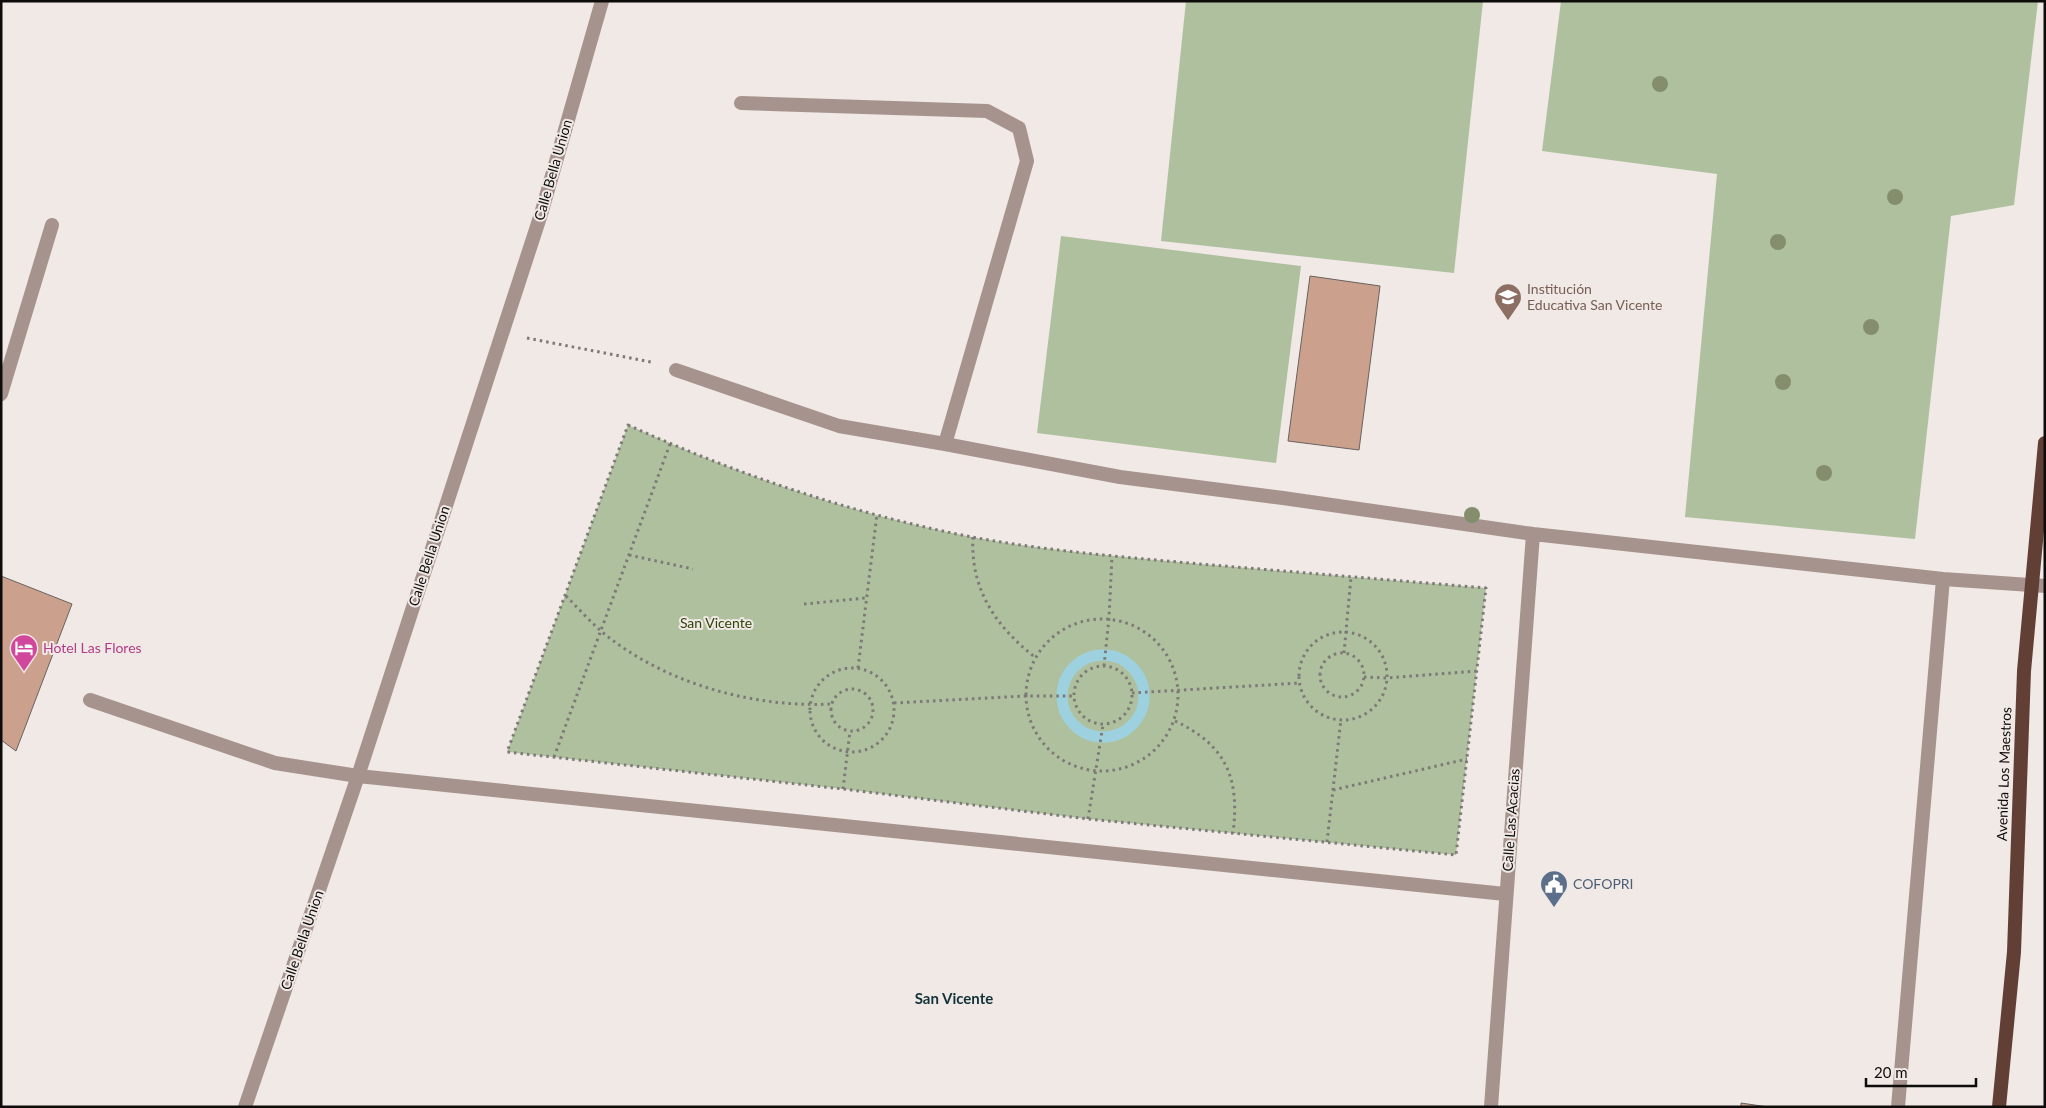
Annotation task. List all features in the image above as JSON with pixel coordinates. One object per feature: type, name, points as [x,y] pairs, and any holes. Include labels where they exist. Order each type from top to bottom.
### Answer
[{"type":"highway","name":"Avenida Los Maestros","points":[[1999,1107],[2014,952],[2024,672],[2039,586],[2045,443]]},
{"type":"street","name":"Calle Bella Union","points":[[245,1107],[358,776],[541,214],[602,1]]},
{"type":"street","points":[[741,103],[987,111],[1019,128],[1027,161],[945,444]]},
{"type":"street","points":[[1,394],[52,225]]},
{"type":"street","points":[[676,370],[839,426],[1120,477],[1533,534],[1943,579],[2039,586]]},
{"type":"street","name":"Calle Las Acacias","points":[[1491,1107],[1505,894],[1533,534]]},
{"type":"street","points":[[1898,1107],[1943,579]]},
{"type":"street","points":[[90,700],[276,763],[358,776],[1505,894]]},
{"type":"path","points":[[502,334],[639,359],[676,370]]},
{"type":"path","points":[[628,425],[670,444],[770,483],[809,496],[877,514],[973,537],[1040,548],[1112,556],[1486,588],[1456,855],[1088,819],[843,789],[506,752],[566,596],[628,425]]},
{"type":"path","points":[[554,757],[670,444]]},
{"type":"path","points":[[858,668],[877,514]]},
{"type":"path","points":[[973,537],[972,558],[982,593],[1003,628],[1036,658]]},
{"type":"path","points":[[629,556],[693,569]]},
{"type":"path","points":[[1104,666],[1109,618],[1112,556]]},
{"type":"path","points":[[1344,654],[1352,577]]},
{"type":"path","points":[[566,596],[606,635],[651,663],[699,685],[725,694],[756,700],[810,706],[832,704]]},
{"type":"path","points":[[804,604],[866,598]]},
{"type":"path","points":[[1109,618],[1138,627],[1159,643],[1174,665],[1179,691],[1177,715],[1167,737],[1151,755],[1130,767],[1106,772],[1081,768],[1059,758],[1041,742],[1030,720],[1025,696],[1029,670],[1042,647],[1062,630],[1086,620],[1109,618]]},
{"type":"path","points":[[1346,632],[1368,641],[1379,651],[1385,664],[1386,678],[1384,692],[1376,705],[1365,714],[1351,720],[1341,719],[1322,715],[1310,706],[1302,694],[1300,665],[1306,652],[1315,642],[1327,635],[1346,632]]},
{"type":"path","points":[[1335,654],[1350,654],[1361,664],[1364,677],[1362,685],[1352,696],[1337,698],[1325,690],[1319,676],[1323,662],[1335,654]]},
{"type":"path","points":[[1104,666],[1116,669],[1124,675],[1130,683],[1132,693],[1132,702],[1122,718],[1103,724],[1087,720],[1075,705],[1073,696],[1079,677],[1092,668],[1104,666]]},
{"type":"path","points":[[858,668],[870,672],[882,680],[890,691],[894,703],[894,718],[889,732],[880,742],[868,750],[848,752],[827,744],[817,733],[811,720],[810,706],[813,692],[831,673],[844,669],[858,668]]},
{"type":"path","points":[[1364,677],[1386,678],[1476,671]]},
{"type":"path","points":[[1132,693],[1300,683]]},
{"type":"path","points":[[852,690],[859,691],[870,700],[872,707],[870,720],[861,729],[850,731],[836,725],[831,713],[832,704],[838,694],[852,690]]},
{"type":"path","points":[[894,703],[1025,696],[1073,696]]},
{"type":"path","points":[[1327,842],[1341,719]]},
{"type":"path","points":[[1174,721],[1199,734],[1212,746],[1228,769],[1233,782],[1236,801],[1233,833]]},
{"type":"path","points":[[1088,819],[1094,771],[1103,724]]},
{"type":"path","points":[[843,789],[850,731]]},
{"type":"path","points":[[1333,790],[1467,759]]},
{"type":"green space","points":[[1186,1],[1483,1],[1454,273],[1161,241]]},
{"type":"green space","points":[[1561,1],[2038,1],[2014,205],[1951,216],[1915,539],[1685,517],[1717,174],[1542,151]]},
{"type":"green space","points":[[1061,236],[1301,266],[1276,463],[1037,433]]},
{"type":"green space","name":"San Vicente","points":[[628,425],[754,476],[840,505],[927,528],[972,537],[1057,550],[1114,556],[1486,588],[1456,855],[1088,819],[843,789],[507,752]]},
{"type":"building","points":[[1310,276],[1380,286],[1359,450],[1288,441]]},
{"type":"building","name":"Hotel Las Flores","points":[[1,576],[72,604],[16,751],[1,740]]},
{"type":"building","points":[[1741,1103],[1768,1107],[1741,1107]]},
{"type":"waterway","points":[[1103,655],[1119,658],[1132,667],[1141,680],[1144,696],[1141,712],[1132,725],[1119,734],[1103,737],[1087,734],[1074,725],[1065,712],[1062,696],[1065,680],[1074,667],[1087,658],[1103,655]]},
{"type":"place","name":"Institución Educativa San Vicente","points":[[1508,321]]},
{"type":"place","name":"Hotel Las Flores","points":[[24,672]]},
{"type":"place","name":"COFOPRI","points":[[1554,908]]},
{"type":"district","name":"San Vicente","points":[[954,999]]}]
